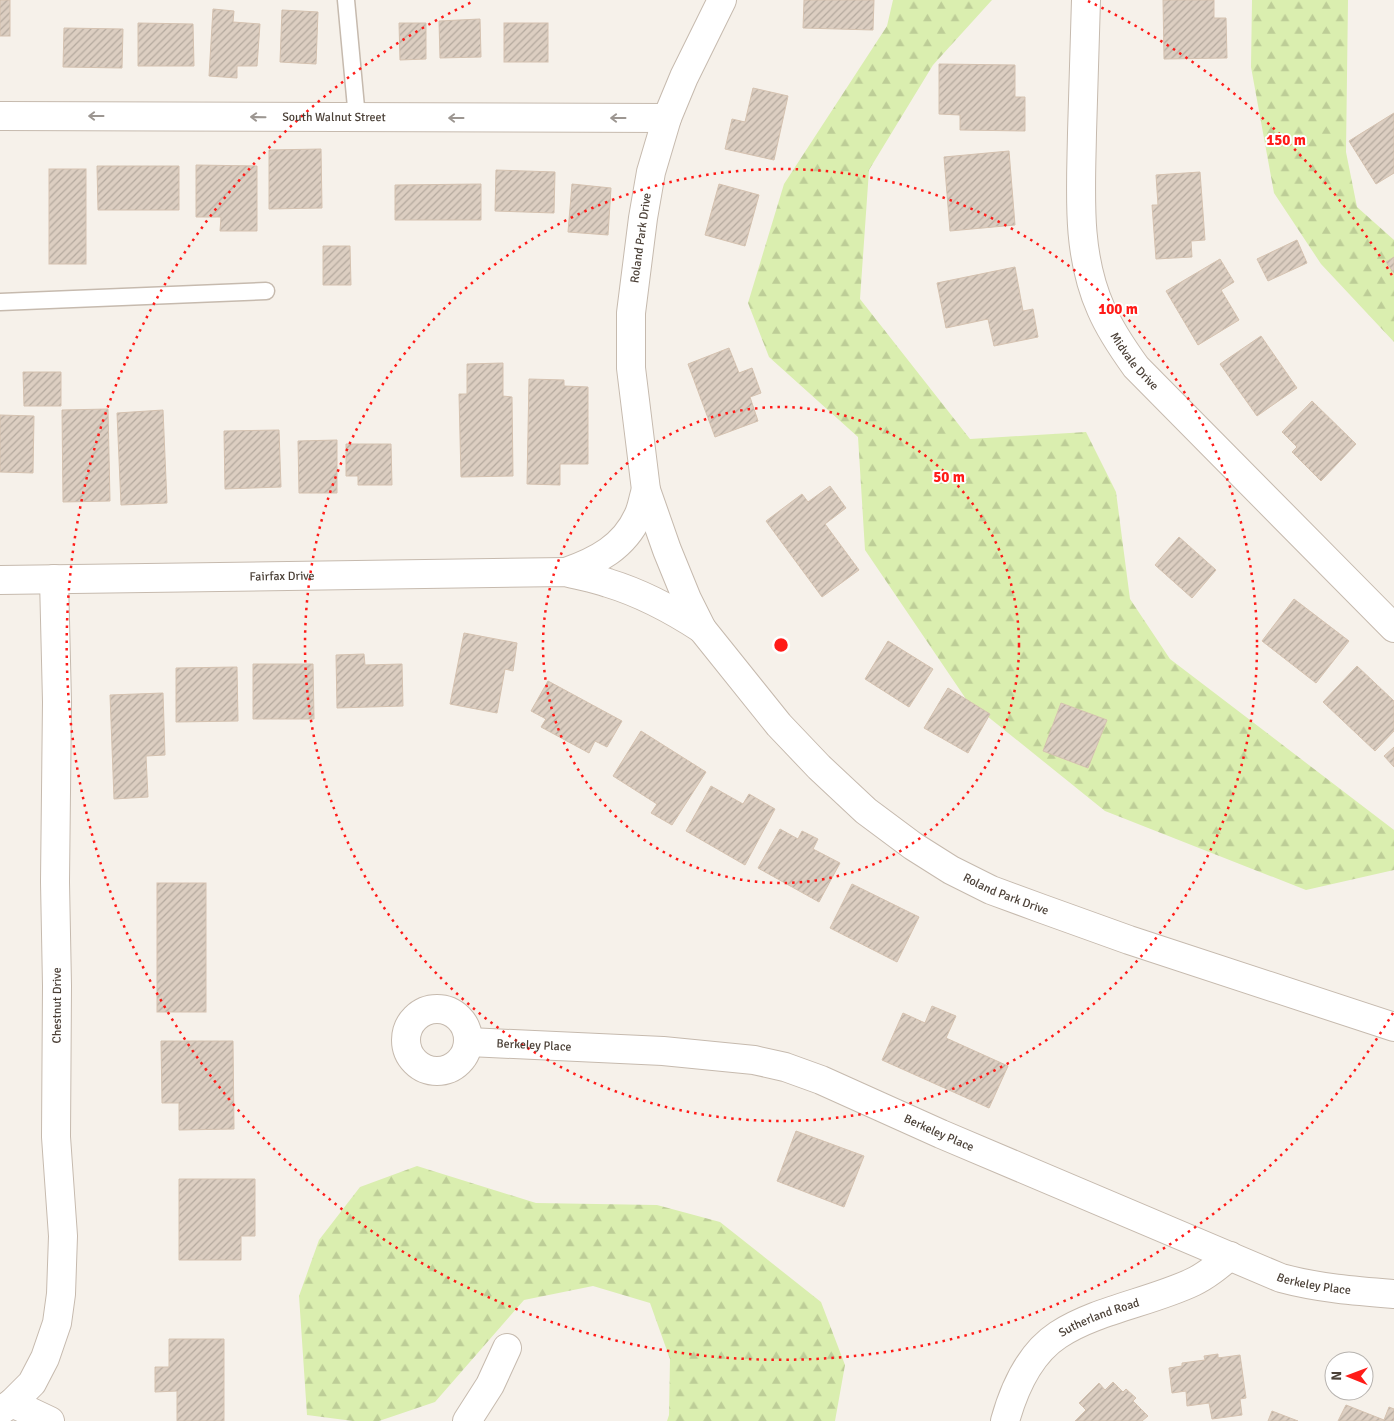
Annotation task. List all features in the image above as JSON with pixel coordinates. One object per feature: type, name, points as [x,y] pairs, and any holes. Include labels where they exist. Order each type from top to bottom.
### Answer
[{"type":"street","name":"Roland Park Drive","points":[[722,0],[667,118],[651,172],[642,218],[631,313],[631,368],[646,490],[667,550],[687,599],[702,628],[779,725],[819,767],[866,811],[913,846],[951,870],[991,890],[1128,940],[1394,1027]]},
{"type":"street","name":"Midvale Drive","points":[[1086,0],[1081,201],[1082,236],[1089,274],[1100,309],[1116,339],[1136,367],[1394,628]]},
{"type":"street","name":"South Walnut Street","points":[[0,116],[667,118]]},
{"type":"street","name":"Roland Park Drive","points":[[566,572],[593,562],[611,550],[625,537],[638,516],[646,490]]},
{"type":"street","name":"Roland Park Drive","points":[[566,572],[608,583],[643,596],[673,610],[702,628]]},
{"type":"street","name":"Fairfax Drive","points":[[0,580],[566,572]]},
{"type":"street","name":"Chestnut Drive","points":[[6,1407],[32,1383],[45,1358],[57,1323],[61,1294],[63,1236],[56,1137],[57,986],[55,862],[57,702],[54,578]]},
{"type":"street","name":"Berkeley Place","points":[[469,1042],[663,1051],[754,1060],[784,1067],[821,1080],[958,1141],[1280,1278],[1344,1290],[1394,1294]]},
{"type":"street","name":"Sutherland Road","points":[[1005,1421],[1011,1400],[1023,1374],[1038,1353],[1057,1336],[1078,1324],[1175,1290],[1194,1281],[1230,1256]]},
{"type":"street","points":[[467,1421],[490,1385],[507,1348]]},
{"type":"street","points":[[6,1407],[50,1421]]},
{"type":"lane","points":[[346,0],[358,118]]},
{"type":"lane","points":[[0,302],[266,291]]},
{"type":"green space","points":[[893,0],[992,0],[933,65],[869,170],[860,299],[970,439],[1086,432],[1116,492],[1130,599],[1170,659],[1394,830],[1394,870],[1306,890],[1105,811],[966,699],[865,550],[858,437],[769,357],[748,303],[784,184],[887,26]]},
{"type":"green space","points":[[1252,0],[1348,0],[1346,152],[1357,207],[1394,240],[1394,342],[1321,264],[1274,193],[1251,67]]},
{"type":"green space","points":[[417,1166],[536,1203],[657,1205],[720,1222],[821,1302],[845,1365],[835,1421],[667,1421],[669,1415],[670,1359],[650,1303],[593,1286],[524,1300],[435,1402],[379,1421],[353,1421],[307,1415],[299,1296],[319,1240],[360,1187]]},
{"type":"building","points":[[0,0],[10,0],[10,36],[0,36]]},
{"type":"building","points":[[804,0],[874,0],[873,30],[803,28]]},
{"type":"building","points":[[1163,0],[1214,0],[1214,18],[1226,18],[1227,58],[1164,59]]},
{"type":"building","points":[[213,9],[234,11],[233,22],[260,24],[257,66],[237,66],[237,78],[209,76]]},
{"type":"building","points":[[282,10],[318,12],[316,64],[280,62]]},
{"type":"building","points":[[480,19],[481,57],[440,58],[439,21]]},
{"type":"building","points":[[138,23],[193,24],[194,66],[138,66]]},
{"type":"building","points":[[399,23],[426,23],[426,59],[400,60]]},
{"type":"building","points":[[504,23],[548,23],[548,62],[504,62]]},
{"type":"building","points":[[64,28],[123,29],[122,68],[63,67]]},
{"type":"building","points":[[939,64],[1015,65],[1015,97],[1025,97],[1025,131],[960,130],[960,115],[939,114]]},
{"type":"building","points":[[753,88],[788,96],[774,160],[725,149],[732,119],[745,122]]},
{"type":"building","points":[[1394,113],[1394,173],[1376,184],[1349,141]]},
{"type":"building","points":[[321,149],[322,208],[269,209],[269,150]]},
{"type":"building","points":[[1009,151],[1015,225],[950,231],[944,157]]},
{"type":"building","points":[[196,165],[257,166],[257,231],[220,231],[221,217],[196,217]]},
{"type":"building","points":[[97,166],[179,166],[179,210],[98,210]]},
{"type":"building","points":[[49,169],[86,169],[86,264],[49,264]]},
{"type":"building","points":[[496,170],[555,172],[554,213],[495,211]]},
{"type":"building","points":[[1200,172],[1205,240],[1191,241],[1192,257],[1156,259],[1152,205],[1158,205],[1156,175]]},
{"type":"building","points":[[481,184],[481,220],[395,220],[395,185]]},
{"type":"building","points":[[572,184],[611,188],[608,235],[568,232]]},
{"type":"building","points":[[719,184],[759,195],[745,246],[705,235]]},
{"type":"building","points":[[1297,240],[1307,263],[1268,281],[1257,259]]},
{"type":"building","points":[[323,246],[350,246],[351,285],[323,285]]},
{"type":"building","points":[[1394,257],[1394,273],[1386,262]]},
{"type":"building","points":[[1220,259],[1234,282],[1221,290],[1239,320],[1198,345],[1166,291]]},
{"type":"building","points":[[1015,267],[1023,311],[1033,309],[1038,337],[994,346],[988,319],[946,328],[937,283]]},
{"type":"building","points":[[1261,336],[1297,388],[1257,416],[1220,364]]},
{"type":"building","points":[[729,348],[739,373],[752,368],[761,393],[750,397],[758,421],[715,437],[688,364]]},
{"type":"building","points":[[503,363],[503,396],[512,397],[513,476],[461,477],[459,394],[467,394],[467,364]]},
{"type":"building","points":[[23,372],[61,372],[61,406],[24,406]]},
{"type":"building","points":[[529,379],[564,380],[564,386],[588,387],[588,464],[560,464],[560,485],[527,484]]},
{"type":"building","points":[[1312,401],[1356,444],[1321,481],[1292,452],[1297,447],[1282,432]]},
{"type":"building","points":[[108,409],[110,501],[63,502],[62,410]]},
{"type":"building","points":[[163,410],[167,503],[121,505],[117,413]]},
{"type":"building","points":[[0,415],[34,416],[33,473],[0,472]]},
{"type":"building","points":[[279,430],[281,487],[225,489],[224,431]]},
{"type":"building","points":[[337,440],[337,493],[299,493],[298,441]]},
{"type":"building","points":[[346,444],[391,444],[392,485],[358,485],[358,476],[346,476]]},
{"type":"building","points":[[830,486],[846,508],[825,524],[859,570],[822,597],[766,521],[802,494],[808,502]]},
{"type":"building","points":[[1179,537],[1216,570],[1192,598],[1155,565]]},
{"type":"building","points":[[1294,599],[1349,641],[1316,683],[1262,641]]},
{"type":"building","points":[[464,633],[517,643],[513,671],[505,669],[497,713],[450,704]]},
{"type":"building","points":[[888,641],[933,669],[909,707],[865,679]]},
{"type":"building","points":[[364,654],[365,665],[402,664],[403,706],[337,708],[336,655]]},
{"type":"building","points":[[253,664],[313,664],[314,719],[253,719]]},
{"type":"building","points":[[1357,666],[1394,701],[1394,731],[1375,751],[1323,702]]},
{"type":"building","points":[[237,667],[238,721],[176,722],[176,668]]},
{"type":"building","points":[[548,681],[622,721],[607,747],[595,741],[589,753],[541,727],[546,719],[531,711]]},
{"type":"building","points":[[948,688],[990,714],[968,753],[924,728]]},
{"type":"building","points":[[163,693],[165,755],[146,756],[148,797],[114,799],[110,695]]},
{"type":"building","points":[[1061,703],[1107,720],[1088,768],[1043,751]]},
{"type":"building","points":[[641,731],[706,772],[672,825],[651,813],[657,804],[613,776]]},
{"type":"building","points":[[1394,747],[1394,767],[1384,756]]},
{"type":"building","points":[[711,786],[743,804],[749,794],[775,809],[745,865],[686,831]]},
{"type":"building","points":[[780,829],[798,839],[802,831],[818,839],[813,849],[840,863],[819,902],[758,868]]},
{"type":"building","points":[[157,883],[206,883],[206,1012],[157,1012]]},
{"type":"building","points":[[852,884],[919,917],[897,962],[830,928]]},
{"type":"building","points":[[932,1006],[956,1016],[946,1038],[1008,1066],[989,1108],[882,1060],[903,1013],[925,1023]]},
{"type":"building","points":[[161,1041],[233,1041],[234,1129],[179,1130],[179,1103],[162,1103]]},
{"type":"building","points":[[796,1131],[864,1156],[844,1207],[777,1181]]},
{"type":"building","points":[[179,1179],[255,1179],[255,1236],[241,1236],[241,1260],[179,1260]]},
{"type":"building","points":[[169,1339],[224,1339],[224,1421],[177,1421],[177,1391],[155,1392],[155,1367],[169,1367]]},
{"type":"building","points":[[1218,1354],[1218,1358],[1240,1355],[1246,1398],[1240,1399],[1242,1415],[1212,1419],[1209,1403],[1187,1406],[1186,1391],[1172,1393],[1169,1368],[1182,1366],[1182,1363],[1205,1360],[1204,1356]]},
{"type":"building","points":[[1113,1382],[1123,1392],[1126,1389],[1136,1398],[1133,1401],[1148,1416],[1142,1421],[1075,1421],[1086,1410],[1079,1403],[1099,1383],[1105,1390]]},
{"type":"building","points":[[1346,1405],[1384,1420],[1389,1407],[1394,1409],[1394,1421],[1338,1421]]},
{"type":"building","points":[[1272,1411],[1298,1421],[1268,1421]]}]
